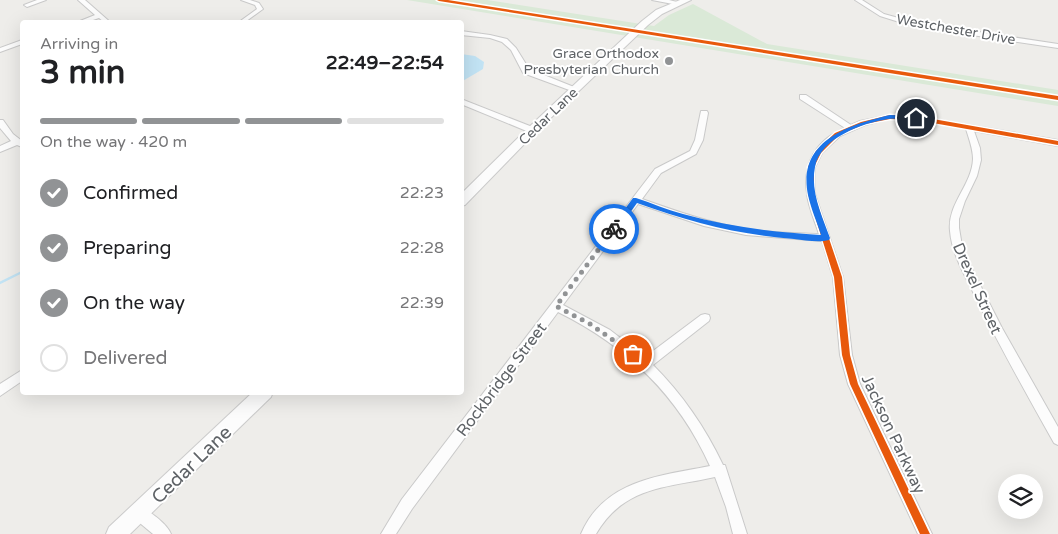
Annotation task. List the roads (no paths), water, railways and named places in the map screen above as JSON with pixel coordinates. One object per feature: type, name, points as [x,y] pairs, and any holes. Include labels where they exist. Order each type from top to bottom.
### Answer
[{"type":"main road","name":"Cedar Lane","points":[[464,199],[532,130],[645,23],[659,12],[682,2]]},
{"type":"main road","name":"Cedar Lane","points":[[116,534],[140,514],[262,395]]},
{"type":"street","points":[[27,5],[43,0]]},
{"type":"street","points":[[83,2],[95,0]]},
{"type":"street","points":[[244,0],[258,5],[260,8],[245,20]]},
{"type":"street","points":[[654,0],[682,2]]},
{"type":"street","name":"Westchester Drive","points":[[858,0],[882,15],[912,24],[1058,46]]},
{"type":"street","points":[[83,2],[105,20]]},
{"type":"street","points":[[88,20],[100,16]]},
{"type":"street","points":[[464,34],[504,41],[515,50],[526,71],[575,89]]},
{"type":"street","points":[[0,50],[20,43]]},
{"type":"street","points":[[803,97],[850,128]]},
{"type":"street","points":[[464,102],[532,130]]},
{"type":"street","name":"Rockbridge Street","points":[[388,534],[407,504],[658,171],[690,156],[696,151],[700,143],[704,113]]},
{"type":"street","name":"Jackson Parkway","points":[[925,534],[854,384],[846,355],[842,330],[838,277],[811,194],[811,167],[818,152],[826,142],[850,128],[879,119],[902,117],[1058,143]]},
{"type":"street","points":[[0,122],[19,143],[0,149]]},
{"type":"street","name":"Drexel Street","points":[[969,127],[976,148],[977,160],[956,213],[954,226],[956,239],[963,261],[1002,340],[1058,439]]},
{"type":"street","points":[[636,200],[679,216],[730,229],[770,235],[826,238]]},
{"type":"street","points":[[556,306],[614,339],[645,364],[682,407],[702,436],[720,470],[740,534]]},
{"type":"street","points":[[645,364],[705,318]]},
{"type":"street","points":[[1,388],[20,375]]},
{"type":"street","points":[[588,534],[604,509],[621,495],[639,488],[720,470]]},
{"type":"street","points":[[140,514],[164,534]]},
{"type":"water","points":[[464,54],[475,56],[484,62],[483,69],[464,80]]},
{"type":"waterway","points":[[0,283],[20,273]]},
{"type":"place","name":"Grace Orthodox Presbyterian Church","points":[[669,61]]}]
